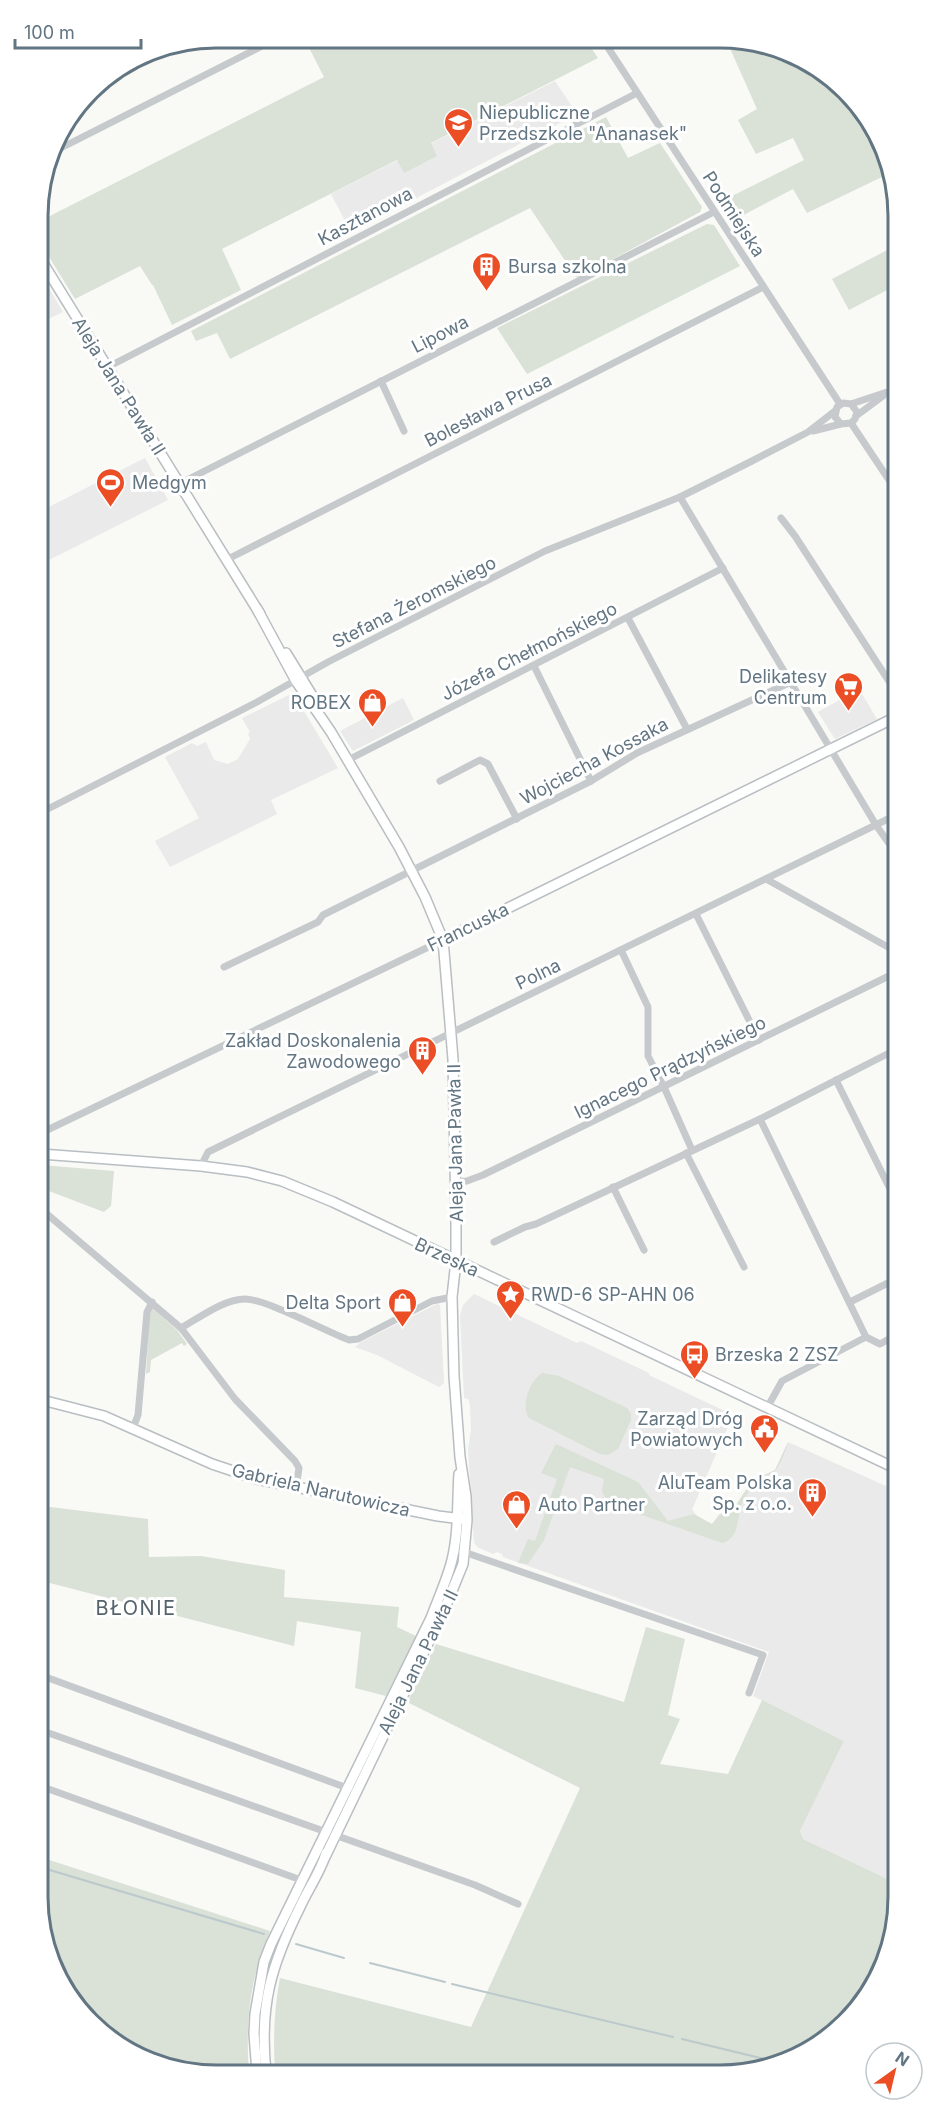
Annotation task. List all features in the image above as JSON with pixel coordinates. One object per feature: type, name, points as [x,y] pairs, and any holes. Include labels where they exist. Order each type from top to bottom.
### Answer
[{"type":"street","points":[[63,147],[258,48]]},
{"type":"street","name":"Podmiejska","points":[[608,48],[764,287],[837,407]]},
{"type":"street","name":"Kasztanowa","points":[[108,367],[637,93]]},
{"type":"street","name":"Lipowa","points":[[179,483],[714,212]]},
{"type":"street","name":"Aleja Jana Pawła II","points":[[48,271],[348,760],[412,872],[443,940],[452,1033],[456,1182],[456,1261],[452,1297],[454,1376],[465,1551],[459,1575],[445,1608],[395,1700]]},
{"type":"street","name":"Bolesława Prusa","points":[[226,560],[764,287]]},
{"type":"street","points":[[381,381],[404,431]]},
{"type":"street","points":[[888,392],[837,407],[835,417],[841,424],[851,423],[856,416],[888,393]]},
{"type":"street","points":[[851,404],[856,409],[856,416]]},
{"type":"street","name":"Stefana Żeromskiego","points":[[808,432],[837,407]]},
{"type":"street","points":[[851,423],[888,475]]},
{"type":"street","name":"Stefana Żeromskiego","points":[[48,809],[545,551],[680,497],[808,432],[841,424]]},
{"type":"street","points":[[680,497],[888,842]]},
{"type":"street","points":[[781,518],[888,680]]},
{"type":"street","name":"Józefa Chełmońskiego","points":[[348,760],[723,568]]},
{"type":"street","points":[[628,618],[687,729]]},
{"type":"street","points":[[534,666],[591,781]]},
{"type":"street","name":"Wojciecha Kossaka","points":[[412,872],[591,781],[637,753],[791,682]]},
{"type":"street","name":"Francuska","points":[[48,1130],[443,940],[888,721]]},
{"type":"street","points":[[441,780],[480,760],[488,764],[517,819]]},
{"type":"street","name":"Polna","points":[[201,1166],[208,1152],[888,819]]},
{"type":"street","points":[[224,967],[318,922],[323,915],[412,872]]},
{"type":"street","points":[[766,879],[888,947]]},
{"type":"street","points":[[696,914],[759,1040]]},
{"type":"street","points":[[621,950],[648,1007],[648,1056],[664,1087],[689,1151],[744,1267]]},
{"type":"street","name":"Ignacego Prądzyńskiego","points":[[456,1182],[483,1175],[888,976]]},
{"type":"street","points":[[494,1242],[760,1119],[888,1054]]},
{"type":"street","points":[[836,1080],[888,1185]]},
{"type":"street","points":[[760,1119],[866,1337],[880,1344],[888,1340]]},
{"type":"street","name":"Brzeska","points":[[48,1155],[201,1166],[247,1172],[282,1181],[333,1202],[888,1465]]},
{"type":"street","points":[[613,1187],[644,1250]]},
{"type":"street","points":[[48,1215],[181,1328],[235,1399],[295,1461],[298,1468],[296,1488]]},
{"type":"street","points":[[850,1302],[888,1283]]},
{"type":"street","points":[[181,1328],[223,1305],[243,1299],[255,1300],[349,1340],[358,1339],[432,1301],[452,1297]]},
{"type":"street","points":[[133,1428],[138,1415],[147,1312],[152,1302]]},
{"type":"street","points":[[767,1408],[782,1381],[866,1337]]},
{"type":"street","name":"Gabriela Narutowicza","points":[[48,1402],[104,1416],[212,1464],[257,1479],[436,1516],[463,1519]]},
{"type":"street","points":[[436,1516],[452,1530],[456,1538]]},
{"type":"street","name":"Aleja Jana Pawła II","points":[[256,2065],[254,2034],[262,1973],[271,1944],[326,1832],[352,1790],[395,1700],[431,1618],[449,1570],[463,1519]]},
{"type":"street","points":[[454,1550],[465,1551],[763,1655],[749,1693]]},
{"type":"street","points":[[48,1678],[352,1790]]},
{"type":"street","points":[[48,1733],[479,1887],[518,1904]]},
{"type":"street","points":[[48,1789],[301,1880],[314,1876]]},
{"type":"street","name":"Aleja Jana Pawła II","points":[[266,2065],[264,2034],[266,2000],[277,1959],[314,1876],[337,1836],[352,1790]]},
{"type":"street","name":"Aleja Jana Pawła II","points":[[325,1857],[328,1844],[326,1832]]},
{"type":"street","points":[[286,1910],[291,1925]]},
{"type":"shaded area","points":[[309,48],[591,48],[598,58],[431,143],[437,156],[404,173],[397,160],[222,249],[241,290],[172,325],[153,285],[140,266],[75,299],[48,255],[48,217],[324,77]]},
{"type":"shaded area","points":[[730,48],[753,51],[794,65],[839,97],[865,132],[875,152],[883,177],[807,213],[793,189],[734,220],[722,201],[804,160],[793,138],[756,154],[738,120],[757,109]]},
{"type":"shaded area","points":[[555,81],[577,114],[351,232],[331,194]]},
{"type":"shaded area","points":[[606,117],[628,158],[660,143],[702,207],[700,212],[580,277],[576,277],[530,208],[230,359],[217,333],[196,341],[191,331]]},
{"type":"shaded area","points":[[707,224],[714,225],[740,266],[527,374],[497,328]]},
{"type":"shaded area","points":[[888,250],[888,290],[849,310],[832,279]]},
{"type":"shaded area","points":[[48,287],[63,312],[48,319]]},
{"type":"shaded area","points":[[145,458],[168,500],[48,560],[48,507]]},
{"type":"shaded area","points":[[859,689],[877,719],[835,739],[818,712]]},
{"type":"shaded area","points":[[289,695],[295,696],[338,768],[271,800],[277,814],[170,867],[155,841],[199,818],[165,757],[192,743],[197,746],[206,742],[214,760],[228,764],[238,759],[250,739],[248,734],[250,732],[242,718]]},
{"type":"shaded area","points":[[403,698],[414,720],[353,751],[340,731]]},
{"type":"shaded area","points":[[48,1166],[114,1171],[111,1206],[104,1212],[48,1191]]},
{"type":"shaded area","points":[[474,1294],[577,1343],[581,1341],[733,1415],[692,1509],[698,1518],[712,1524],[719,1515],[736,1505],[752,1481],[775,1470],[788,1442],[888,1487],[888,1879],[803,1839],[800,1831],[844,1741],[753,1696],[769,1652],[503,1557],[497,1552],[493,1554],[477,1547],[474,1542],[468,1449],[471,1430],[470,1405],[468,1399],[464,1398],[460,1316],[463,1305]]},
{"type":"shaded area","points":[[437,1304],[440,1305],[444,1383],[439,1387],[377,1355],[355,1347],[361,1342]]},
{"type":"shaded area","points":[[152,1308],[177,1330],[187,1344],[184,1346],[182,1343],[151,1360],[150,1372],[146,1374],[149,1316]]},
{"type":"shaded area","points":[[542,1373],[559,1376],[627,1408],[631,1414],[631,1420],[618,1449],[608,1455],[600,1454],[529,1418],[526,1413],[526,1400],[530,1387]]},
{"type":"shaded area","points":[[788,1442],[775,1471],[758,1480],[744,1499],[733,1536],[722,1543],[608,1503],[602,1491],[604,1479],[570,1467],[544,1540],[528,1564],[518,1563],[528,1539],[535,1541],[557,1479],[541,1473],[556,1444],[638,1482],[668,1521],[694,1514],[712,1524],[719,1515],[736,1505],[752,1481],[775,1470]]},
{"type":"shaded area","points":[[48,1507],[148,1519],[149,1557],[201,1556],[285,1570],[284,1597],[399,1607],[397,1627],[416,1636],[386,1696],[355,1688],[361,1632],[297,1621],[294,1646],[48,1583]]},
{"type":"shaded area","points":[[646,1627],[685,1639],[668,1715],[680,1719],[660,1764],[728,1774],[762,1700],[844,1741],[800,1831],[803,1839],[888,1879],[887,1919],[882,1940],[865,1981],[846,2008],[831,2023],[804,2042],[784,2052],[742,2064],[275,2065],[276,2001],[280,1978],[471,2027],[580,1788],[407,1702],[436,1644],[624,1702]]},
{"type":"shaded area","points":[[48,1860],[270,1931],[250,2000],[249,2065],[194,2064],[152,2052],[132,2042],[97,2016],[71,1981],[54,1940],[49,1919]]},
{"type":"waterway","points":[[48,1869],[264,1934]]},
{"type":"waterway","points":[[296,1944],[344,1958]]},
{"type":"waterway","points":[[370,1963],[445,1982]]},
{"type":"waterway","points":[[452,1984],[673,2037]]},
{"type":"waterway","points":[[682,2039],[764,2059]]},
{"type":"place","name":"Niepubliczne Przedszkole \"Ananasek\"","points":[[458,148]]},
{"type":"place","name":"Bursa szkolna","points":[[487,292]]},
{"type":"place","name":"Medgym","points":[[111,508]]},
{"type":"place","name":"Delikatesy Centrum","points":[[848,712]]},
{"type":"place","name":"ROBEX","points":[[372,728]]},
{"type":"place","name":"Zakład Doskonalenia Zawodowego","points":[[422,1076]]},
{"type":"place","name":"RWD-6 SP-AHN 06","points":[[510,1320]]},
{"type":"place","name":"Delta Sport","points":[[402,1328]]},
{"type":"place","name":"Brzeska 2 ZSZ","points":[[694,1380]]},
{"type":"place","name":"Zarząd Dróg Powiatowych","points":[[764,1454]]},
{"type":"place","name":"AluTeam Polska Sp. z o.o.","points":[[813,1518]]},
{"type":"place","name":"Auto Partner","points":[[517,1530]]},
{"type":"district","name":"BŁONIE","points":[[136,1608]]}]
